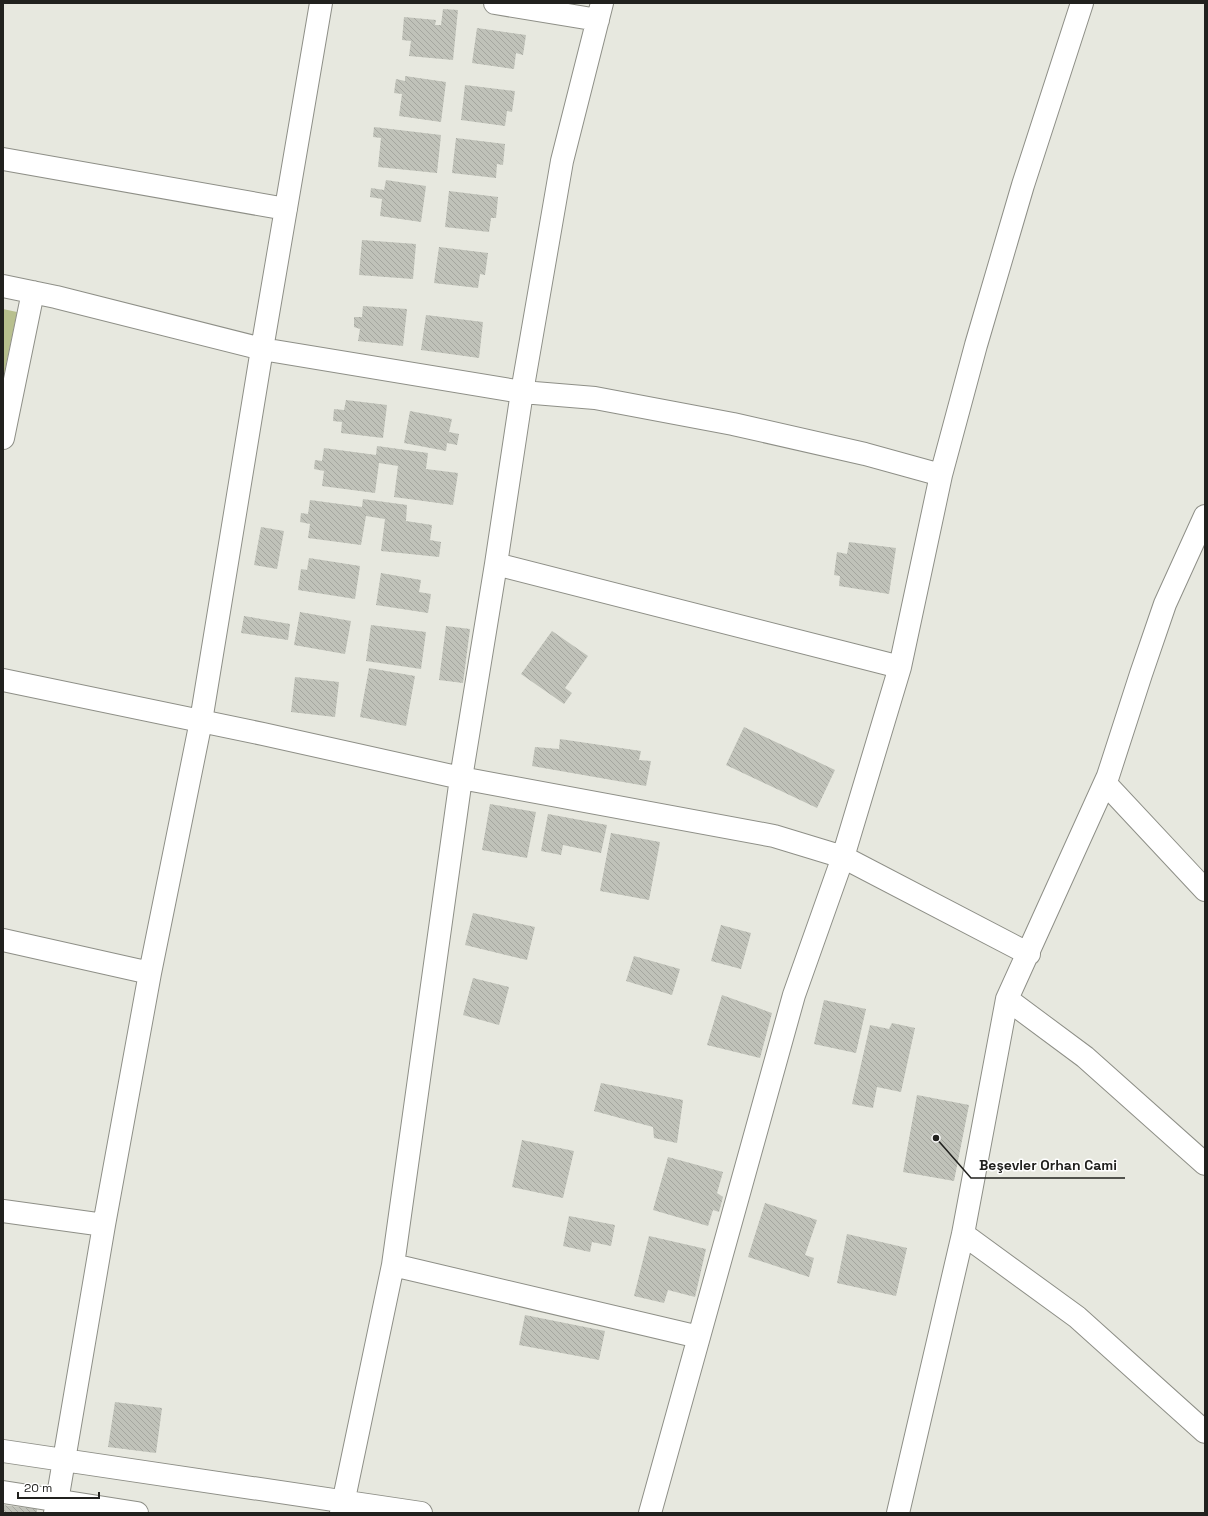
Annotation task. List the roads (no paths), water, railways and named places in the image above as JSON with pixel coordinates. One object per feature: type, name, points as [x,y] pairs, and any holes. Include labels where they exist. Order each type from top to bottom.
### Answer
[{"type":"street","points":[[56,1507],[104,1225],[150,973],[201,721],[321,3]]},
{"type":"street","points":[[342,1507],[393,1265],[462,778],[522,392],[562,161],[600,11],[495,3]]},
{"type":"street","points":[[650,1513],[794,995],[843,858],[900,667],[941,475],[976,345],[1021,192],[1082,3]]},
{"type":"street","points":[[3,159],[286,209]]},
{"type":"street","points":[[3,286],[33,292],[262,349],[522,392],[595,398],[733,424],[865,454],[941,475]]},
{"type":"street","points":[[3,438],[33,292]]},
{"type":"street","points":[[898,1513],[963,1234],[1007,999],[1105,782],[1165,604],[1205,516]]},
{"type":"street","points":[[496,564],[900,667]]},
{"type":"street","points":[[3,680],[201,721],[462,778],[774,836],[843,858],[1028,954]]},
{"type":"street","points":[[1105,782],[1205,890]]},
{"type":"street","points":[[3,940],[150,973]]},
{"type":"street","points":[[1007,999],[1085,1057],[1205,1164]]},
{"type":"street","points":[[3,1211],[104,1225]]},
{"type":"street","points":[[963,1234],[1077,1317],[1205,1432]]},
{"type":"street","points":[[393,1265],[699,1337]]},
{"type":"street","points":[[3,1451],[342,1507],[421,1513]]},
{"type":"street","points":[[3,1492],[56,1507],[137,1513]]},
{"type":"place","name":"Beşevler Orhan Cami","points":[[936,1138]]}]
